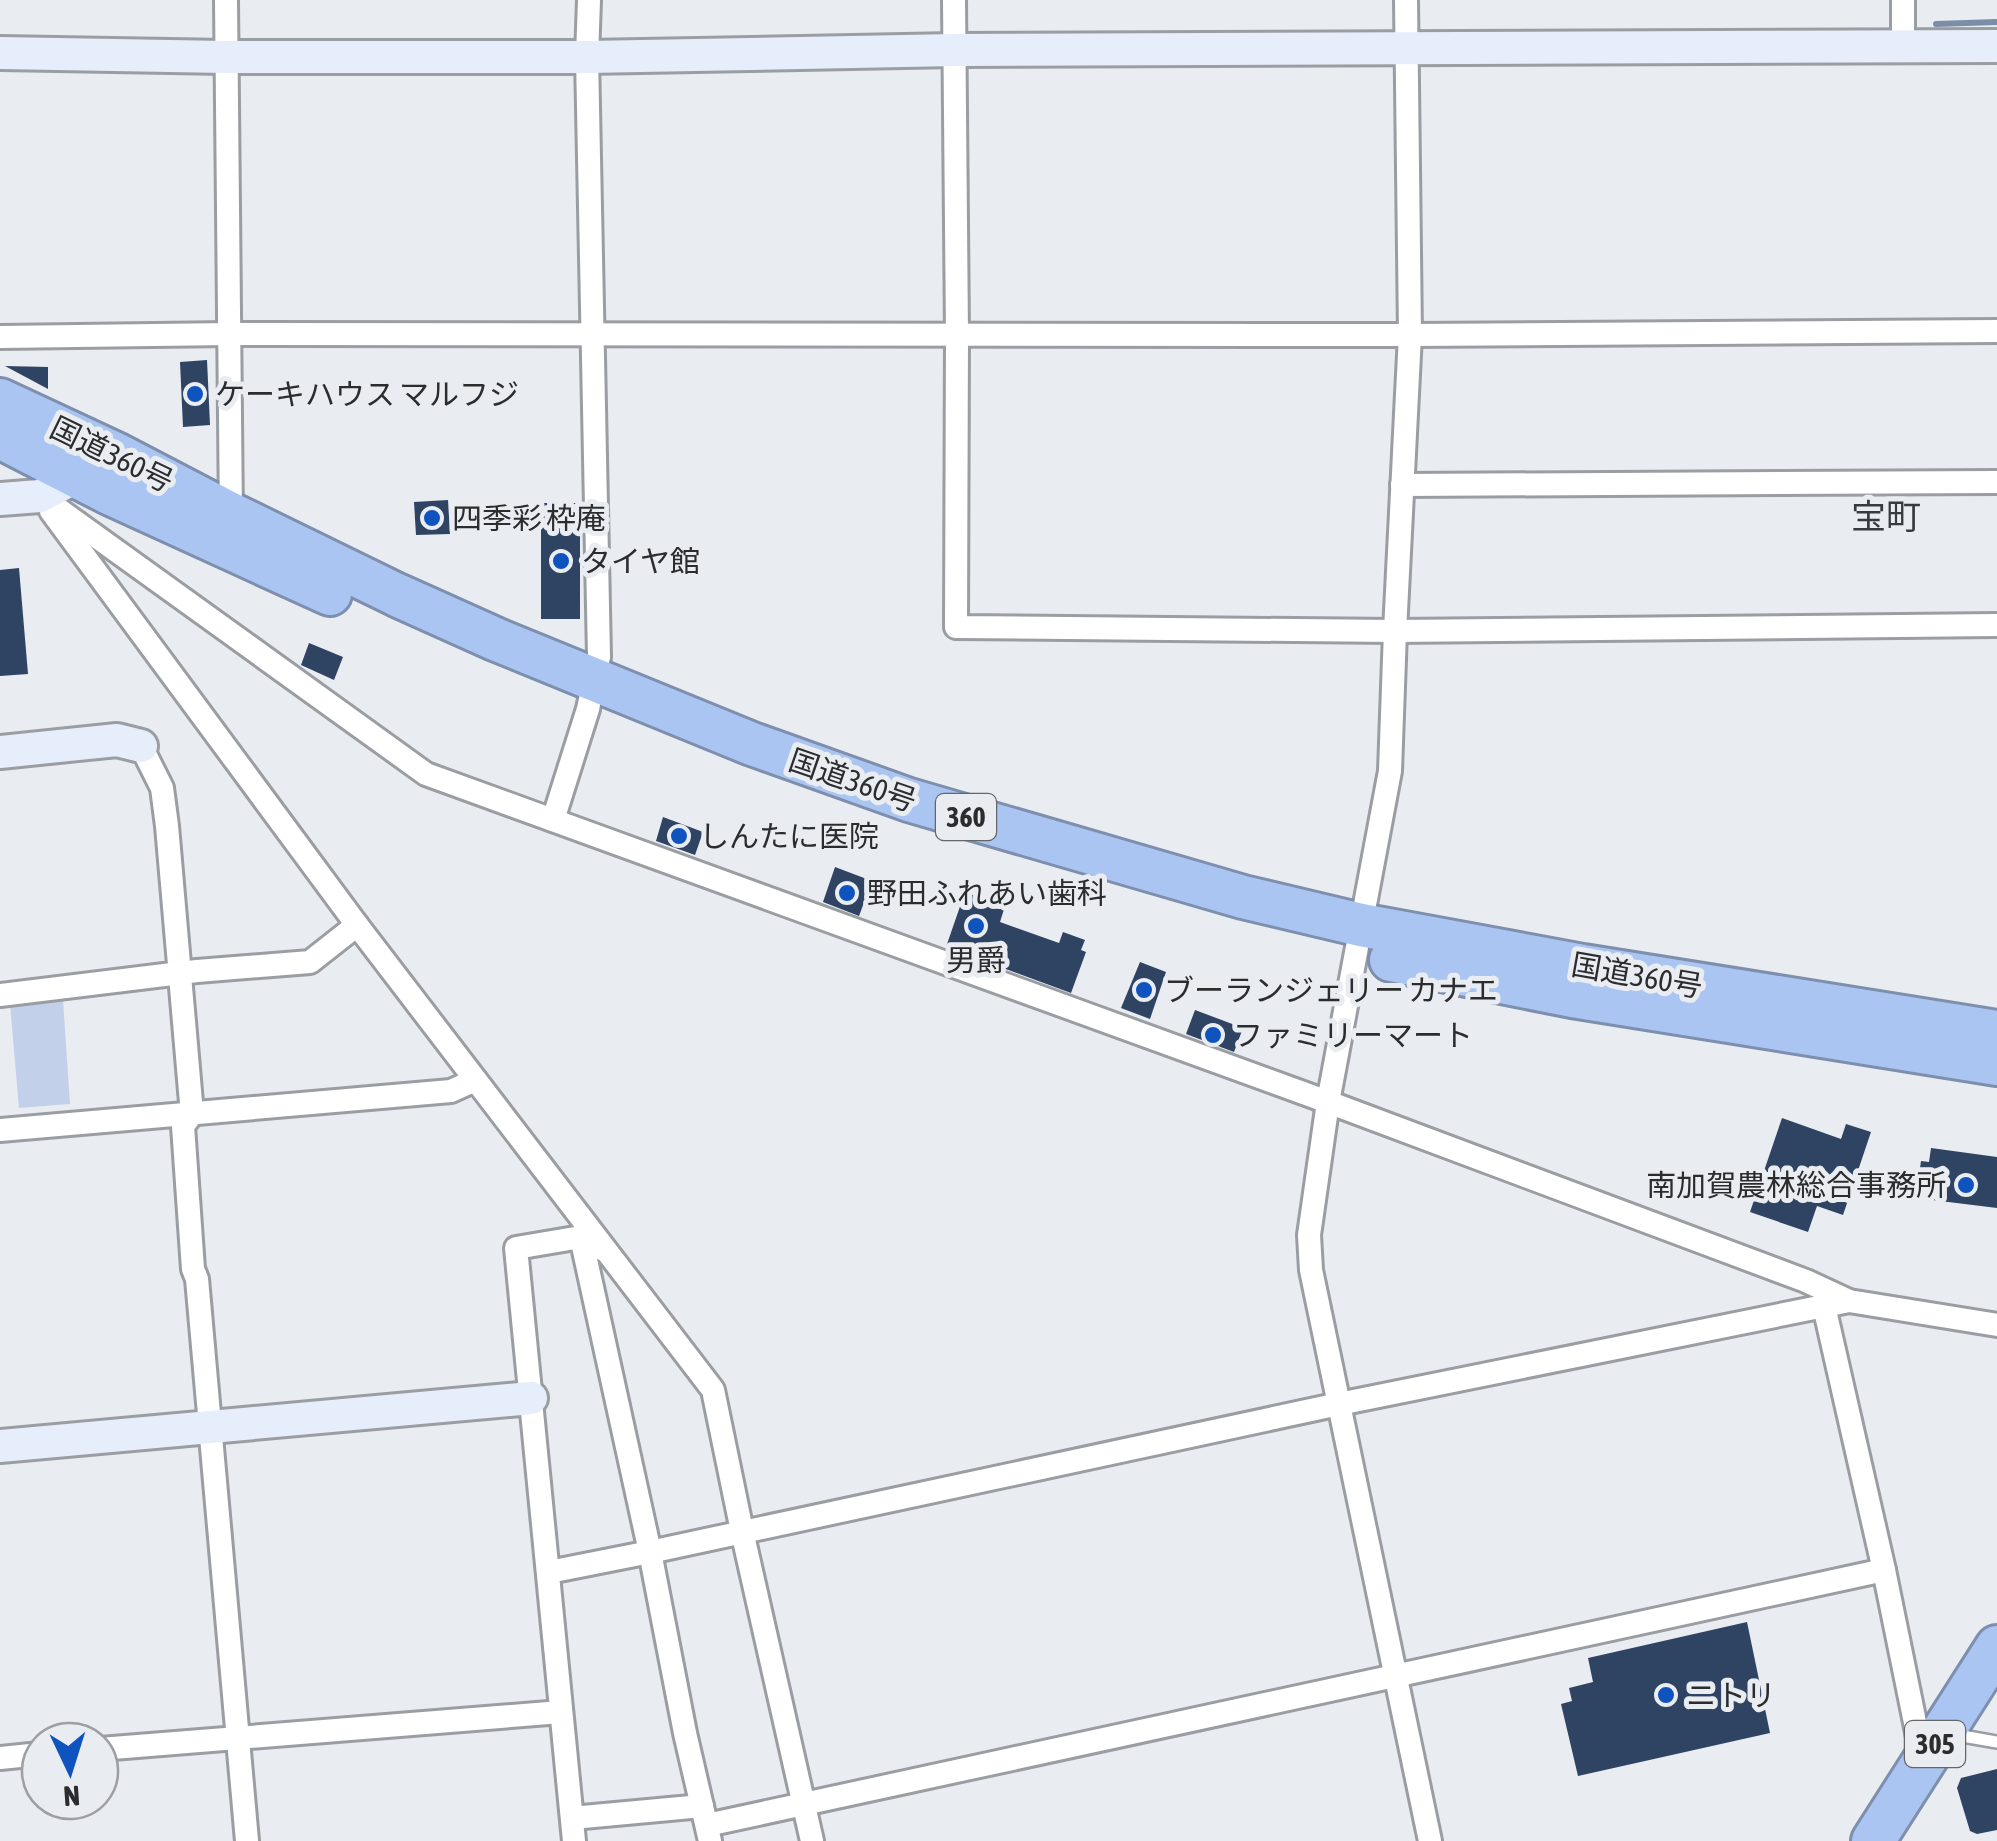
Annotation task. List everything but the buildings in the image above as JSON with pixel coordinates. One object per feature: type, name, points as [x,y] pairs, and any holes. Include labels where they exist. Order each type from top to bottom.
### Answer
[{"type":"highway","name":"国道360号","points":[[0,400],[118,455],[231,531],[485,666],[591,695],[661,739],[889,822],[1066,878],[1218,920],[1620,972],[1997,1032]]},
{"type":"highway","name":"国道360号","points":[[0,437],[58,486],[231,531]]},
{"type":"highway","name":"国道360号","points":[[1358,939],[1572,996],[1997,1064]]},
{"type":"highway","name":"305","points":[[1873,1841],[1997,1648]]},
{"type":"street","points":[[226,0],[231,531]]},
{"type":"street","points":[[553,820],[599,657],[588,0]]},
{"type":"street","points":[[954,0],[956,627],[1394,631],[1997,625]]},
{"type":"street","points":[[1406,0],[1410,335],[1390,771],[1328,1102],[1309,1235],[1311,1270],[1430,1841]]},
{"type":"street","points":[[1903,0],[1903,46]]},
{"type":"street","points":[[0,53],[587,57],[954,50],[1997,46]]},
{"type":"street","points":[[0,337],[1997,331]]},
{"type":"street","points":[[0,499],[58,486],[118,455]]},
{"type":"street","points":[[1402,485],[1997,482]]},
{"type":"street","points":[[58,486],[426,774],[1328,1102],[1806,1281],[1849,1301],[1997,1324]]},
{"type":"street","points":[[58,486],[357,925],[713,1390],[812,1841]]},
{"type":"street","points":[[0,752],[117,740],[141,746],[162,788],[192,1114],[183,1126],[193,1269],[197,1279],[247,1841]]},
{"type":"street","points":[[0,995],[310,962],[357,925]]},
{"type":"street","points":[[0,1130],[451,1091],[475,1080]]},
{"type":"street","points":[[611,1254],[581,1237],[516,1248],[573,1830],[706,1824],[804,1805],[1884,1570]]},
{"type":"street","points":[[581,1237],[706,1824]]},
{"type":"street","points":[[549,1572],[1339,1404],[1849,1301]]},
{"type":"street","points":[[1824,1306],[1884,1570],[1933,1747]]},
{"type":"street","points":[[0,1446],[531,1398]]},
{"type":"street","points":[[120,1747],[561,1712]]},
{"type":"lane","points":[[1933,1747],[1997,1742]]},
{"type":"shaded area","points":[[63,1000],[70,1104],[19,1108],[10,1004]]},
{"type":"waterway","points":[[1936,24],[1997,22]]},
{"type":"place","name":"ケーキハウス マルフジ","points":[[195,394]]},
{"type":"place","name":"四季彩 枠庵","points":[[432,518]]},
{"type":"place","name":"タイヤ館","points":[[561,561]]},
{"type":"place","name":"しんたに医院","points":[[679,836]]},
{"type":"place","name":"野田ふれあい歯科","points":[[847,893]]},
{"type":"place","name":"男爵","points":[[976,926]]},
{"type":"place","name":"ブーランジェリー カナエ","points":[[1144,990]]},
{"type":"place","name":"ファミリーマート","points":[[1213,1035]]},
{"type":"place","name":"南加賀農林総合事務所","points":[[1966,1185]]},
{"type":"place","name":"ニトリ","points":[[1666,1695]]},
{"type":"district","name":"宝町","points":[[1886,516]]}]
